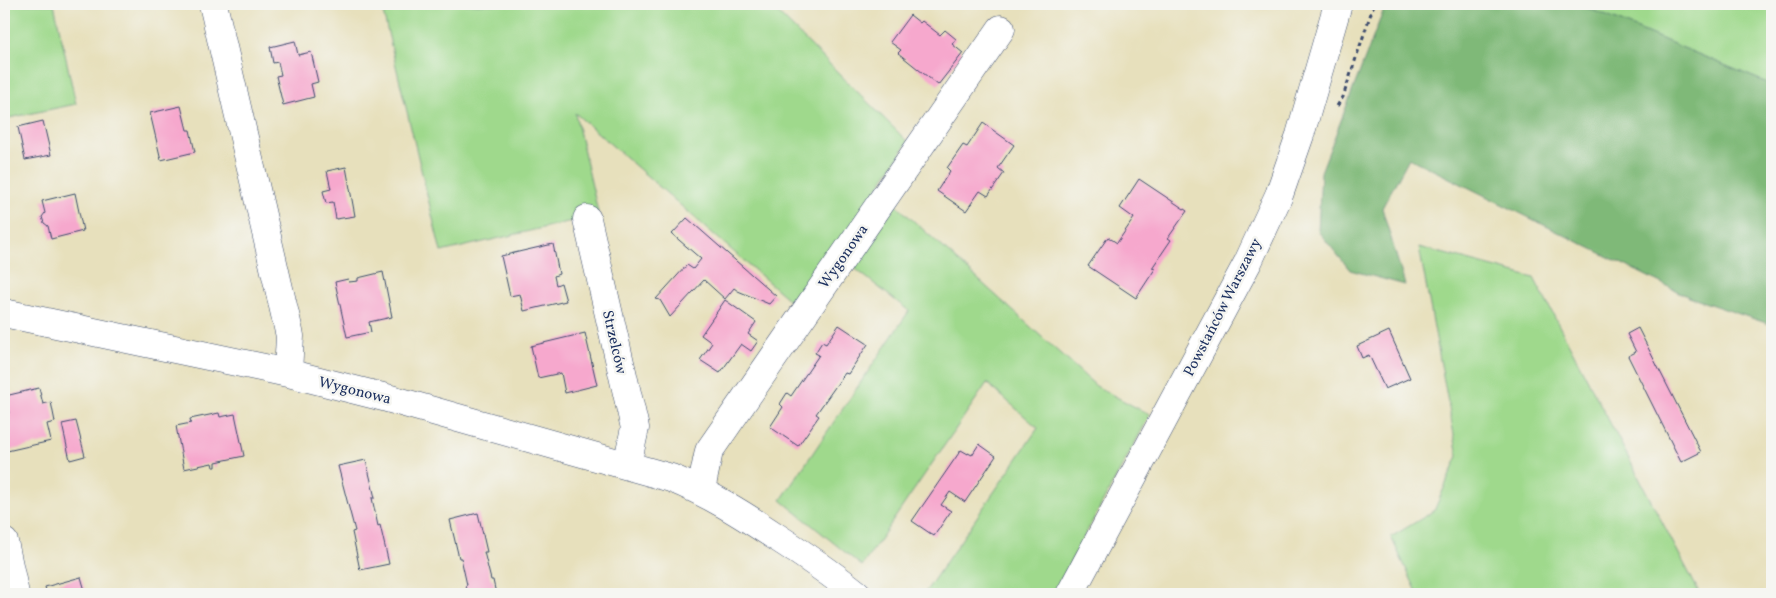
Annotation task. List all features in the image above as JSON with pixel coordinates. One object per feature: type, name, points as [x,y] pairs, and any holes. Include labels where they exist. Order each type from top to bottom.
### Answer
[{"type":"street","points":[[213,4],[290,336],[288,373]]},
{"type":"street","name":"Powstańców Warszawy","points":[[1070,594],[1248,262],[1279,195],[1300,135],[1338,4]]},
{"type":"street","name":"Wygonowa","points":[[701,490],[709,451],[1001,29]]},
{"type":"street","name":"Strzelców","points":[[587,219],[635,428],[627,465]]},
{"type":"street","name":"Wygonowa","points":[[4,313],[288,373],[387,398],[671,478],[701,490],[736,510],[809,558],[857,594]]},
{"type":"street","points":[[4,542],[16,594]]},
{"type":"path","points":[[1343,97],[1374,4]]},
{"type":"green space","points":[[4,4],[54,4],[76,104],[4,119]]},
{"type":"green space","points":[[381,4],[769,4],[908,142],[798,308],[575,113],[598,212],[576,220],[441,252]]},
{"type":"green space","points":[[1386,4],[1578,4],[1772,85],[1772,325],[1689,297],[1409,158],[1382,208],[1405,285],[1350,270],[1318,231],[1321,172]]},
{"type":"green space","points":[[1578,4],[1772,4],[1772,85]]},
{"type":"green space","points":[[895,204],[1096,386],[1150,415],[1053,594],[924,594],[1038,428],[987,383],[862,566],[781,500],[909,311],[853,267]]},
{"type":"green space","points":[[1419,247],[1534,278],[1700,594],[1418,594],[1391,537],[1434,511],[1458,456]]},
{"type":"building","points":[[910,15],[920,23],[922,21],[940,35],[945,30],[956,39],[952,44],[963,53],[938,85],[898,53],[901,50],[890,42]]},
{"type":"building","points":[[295,41],[298,55],[311,52],[318,82],[311,84],[314,97],[283,105],[276,76],[281,75],[278,62],[273,63],[270,47]]},
{"type":"building","points":[[181,106],[187,130],[190,130],[195,152],[161,160],[150,113]]},
{"type":"building","points":[[43,121],[51,155],[25,160],[18,127]]},
{"type":"building","points":[[983,123],[1014,145],[998,168],[1004,173],[988,196],[980,191],[966,211],[937,191],[950,171],[947,168],[963,145],[967,147]]},
{"type":"building","points":[[346,167],[355,216],[336,219],[333,202],[326,203],[323,191],[331,189],[327,171]]},
{"type":"building","points":[[1139,179],[1187,211],[1168,238],[1171,240],[1152,268],[1155,269],[1136,298],[1088,266],[1108,237],[1117,243],[1134,218],[1120,208]]},
{"type":"building","points":[[75,193],[83,231],[51,239],[48,226],[44,223],[42,217],[45,213],[42,201]]},
{"type":"building","points":[[687,218],[776,296],[769,304],[734,288],[725,299],[704,280],[670,317],[660,300],[656,299],[687,265],[693,269],[701,259],[672,234]]},
{"type":"building","points":[[553,244],[559,274],[554,276],[556,285],[561,283],[566,301],[524,311],[520,294],[510,296],[501,256]]},
{"type":"building","points":[[383,272],[392,317],[369,322],[371,332],[347,337],[335,282],[348,279],[349,282],[358,281],[358,278]]},
{"type":"building","points":[[725,300],[756,322],[748,334],[758,341],[751,351],[741,344],[720,373],[700,360],[712,343],[701,335]]},
{"type":"building","points":[[839,325],[868,344],[848,374],[845,373],[816,414],[819,416],[798,446],[770,427],[783,407],[780,404],[787,393],[791,396],[819,355],[815,353],[822,342],[826,344]]},
{"type":"building","points":[[1638,328],[1701,452],[1681,462],[1628,356],[1636,352],[1627,334]]},
{"type":"building","points":[[1389,331],[1410,378],[1385,389],[1369,355],[1362,358],[1357,346]]},
{"type":"building","points":[[585,333],[597,385],[565,393],[561,373],[538,378],[531,346]]},
{"type":"building","points":[[39,388],[43,404],[51,402],[55,422],[47,424],[51,441],[7,451],[4,438],[4,414],[9,413],[5,396]]},
{"type":"building","points":[[219,413],[220,417],[235,414],[244,456],[216,462],[216,467],[213,467],[212,463],[184,469],[176,426],[191,423],[190,419]]},
{"type":"building","points":[[76,421],[85,456],[70,460],[62,424]]},
{"type":"building","points":[[979,444],[996,456],[965,502],[950,492],[941,505],[951,511],[934,536],[912,521],[961,450],[972,455]]},
{"type":"building","points":[[366,460],[375,498],[372,498],[378,526],[380,525],[389,564],[360,570],[352,532],[355,531],[338,466]]},
{"type":"building","points":[[478,513],[487,552],[484,552],[496,594],[467,594],[461,558],[459,558],[450,520]]},
{"type":"building","points":[[81,577],[86,594],[47,594],[45,587]]}]
